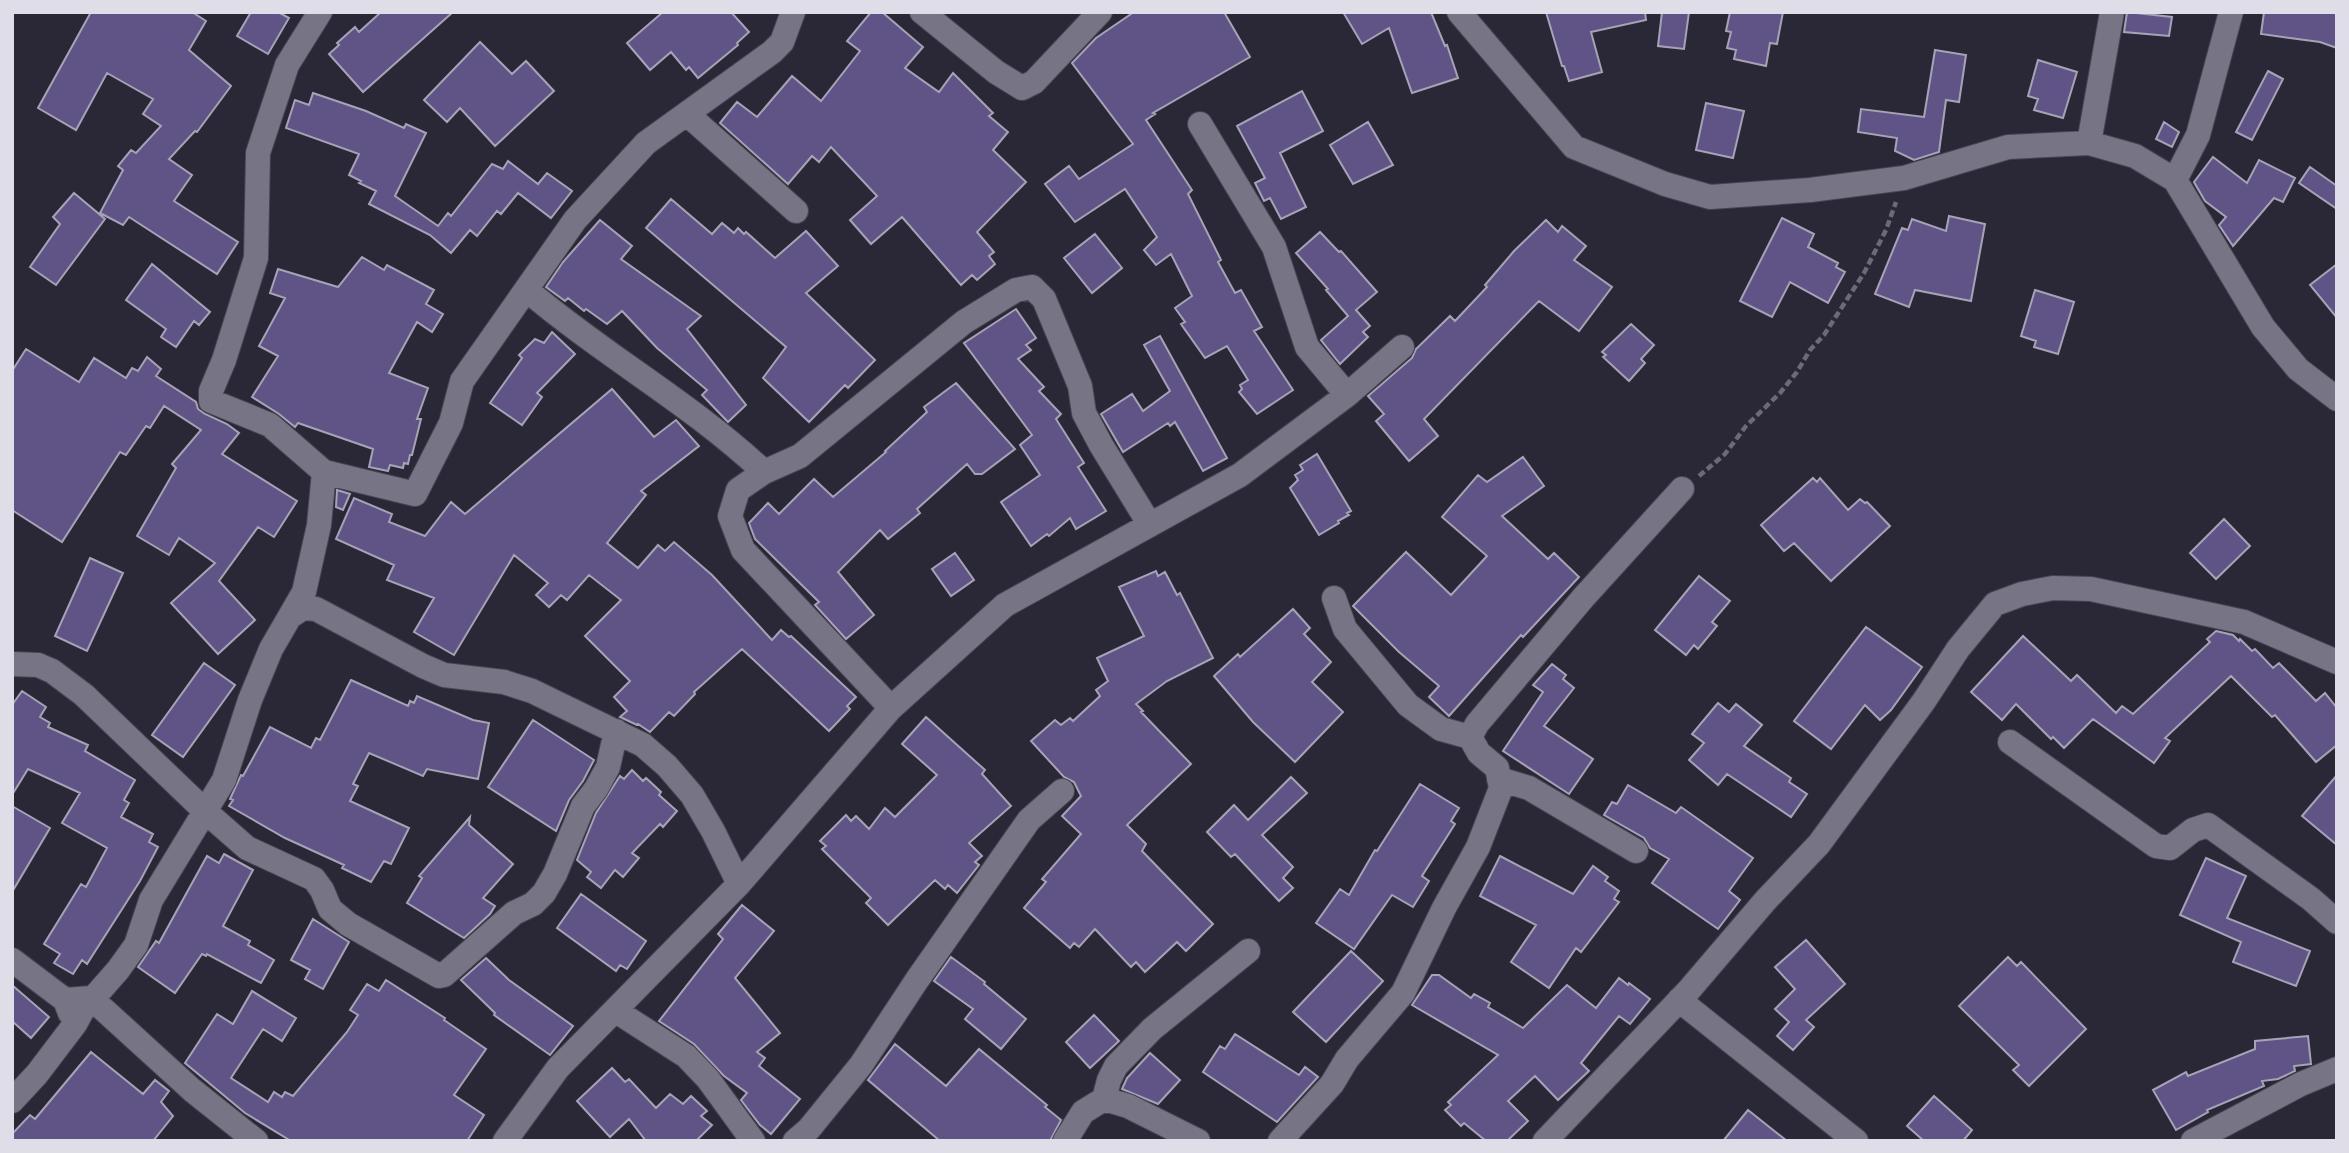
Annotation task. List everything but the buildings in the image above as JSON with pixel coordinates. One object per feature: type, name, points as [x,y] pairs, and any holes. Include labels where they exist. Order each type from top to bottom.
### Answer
[{"type":"street","points":[[320,12],[287,65],[258,153],[256,258],[224,360],[211,391],[211,401],[270,425],[324,472],[415,494],[451,423],[462,381],[575,220],[646,143],[772,52],[782,42],[793,12]]},
{"type":"street","points":[[922,12],[996,72],[1022,88],[1034,82],[1100,12]]},
{"type":"street","points":[[2089,143],[2112,12]]},
{"type":"street","points":[[2175,180],[2198,135],[2231,12]]},
{"type":"street","points":[[1461,13],[1574,147],[1665,184],[1710,197],[1810,190],[1904,178],[2008,147],[2089,143],[2135,156],[2175,180],[2263,327],[2298,369],[2337,399]]},
{"type":"street","points":[[687,114],[796,211]]},
{"type":"street","points":[[1200,124],[1274,247],[1307,347],[1347,395]]},
{"type":"street","points":[[891,708],[743,550],[730,516],[737,490],[764,472],[800,456],[964,322],[1016,290],[1032,287],[1044,299],[1080,386],[1084,413],[1150,525]]},
{"type":"street","points":[[527,290],[557,315],[734,443],[764,472]]},
{"type":"street","points":[[505,1141],[558,1068],[739,884],[891,708],[1005,605],[1240,475],[1347,395],[1402,347]]},
{"type":"street","points":[[12,1101],[75,1024],[91,998],[118,970],[136,945],[150,900],[206,812],[228,770],[250,700],[271,649],[290,616],[310,601],[324,472]]},
{"type":"street","points":[[1470,737],[1477,724],[1583,598],[1682,489]]},
{"type":"street","points":[[1545,1141],[1679,1000],[1765,901],[1819,844],[1924,701],[1958,649],[1995,604],[2022,594],[2053,588],[2091,589],[2244,622],[2337,662]]},
{"type":"street","points":[[1280,1141],[1332,1084],[1347,1059],[1403,993],[1444,908],[1478,847],[1501,788],[1497,768],[1479,753],[1470,737],[1441,729],[1408,705],[1345,629],[1334,598]]},
{"type":"street","points":[[310,601],[423,666],[444,675],[504,682],[532,691],[643,745],[667,766],[692,795],[739,884]]},
{"type":"street","points":[[12,664],[38,665],[52,671],[84,695],[247,848],[314,879],[330,909],[348,924],[434,975],[444,975],[514,913],[533,904],[544,893],[555,874],[583,806],[608,767],[616,731]]},
{"type":"street","points":[[2010,742],[2156,846],[2170,848],[2193,830],[2208,825],[2311,899],[2337,922]]},
{"type":"street","points":[[1499,779],[1528,788],[1636,851]]},
{"type":"street","points":[[795,1141],[809,1129],[862,1065],[917,980],[1029,820],[1062,792]]},
{"type":"street","points":[[1065,1141],[1083,1112],[1104,1099],[1116,1066],[1152,1029],[1248,951]]},
{"type":"street","points":[[12,960],[65,1000],[75,1024]]},
{"type":"street","points":[[65,1000],[91,998],[192,1090],[256,1141]]},
{"type":"street","points":[[1679,1000],[1856,1141]]},
{"type":"street","points":[[616,1011],[686,1056],[708,1079],[753,1141]]},
{"type":"street","points":[[2193,1141],[2301,1084],[2337,1069]]},
{"type":"street","points":[[1104,1099],[1128,1106],[1198,1141]]},
{"type":"path","points":[[1682,489],[1725,454],[1746,426],[1780,393],[1824,335],[1864,273],[1904,178]]}]
